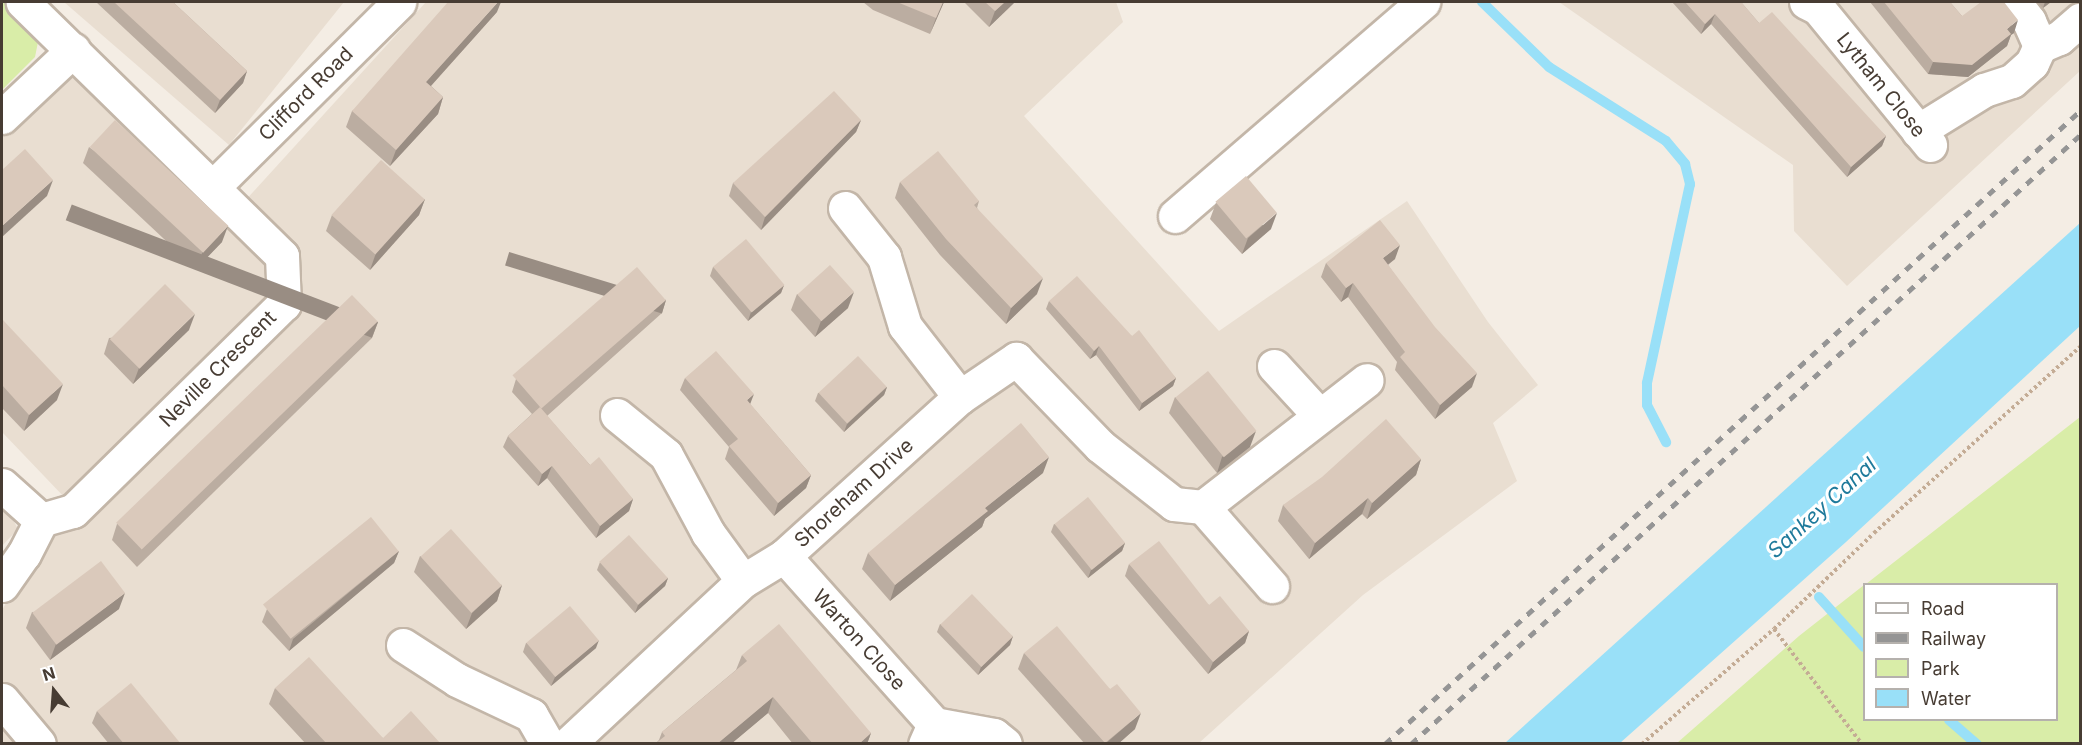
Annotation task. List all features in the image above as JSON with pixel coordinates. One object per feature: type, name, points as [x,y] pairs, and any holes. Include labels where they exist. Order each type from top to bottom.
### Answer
[{"type":"street","name":"Neville Crescent","points":[[23,2],[214,186],[282,256],[284,304],[73,511],[41,520]]},
{"type":"street","name":"Clifford Road","points":[[214,186],[399,2]]},
{"type":"street","points":[[1175,216],[1423,2]]},
{"type":"street","name":"Lytham Close","points":[[1806,2],[1818,8],[1924,138],[1984,90],[2012,81],[2032,63],[2040,46]]},
{"type":"street","points":[[2014,2],[2029,21],[2040,46],[2059,38],[2080,20]]},
{"type":"street","points":[[2,117],[73,50]]},
{"type":"street","points":[[845,208],[884,257],[905,326],[960,397]]},
{"type":"street","name":"Shoreham Drive","points":[[568,744],[743,581],[784,556],[960,397],[1016,359],[1100,446],[1174,504],[1203,507]]},
{"type":"street","points":[[1274,366],[1319,415]]},
{"type":"street","points":[[1272,586],[1203,507],[1367,380]]},
{"type":"street","points":[[617,415],[666,455],[708,533],[743,581]]},
{"type":"street","points":[[2,485],[41,520],[24,554],[2,585]]},
{"type":"street","name":"Warton Close","points":[[784,556],[930,734],[994,735],[1005,744]]},
{"type":"street","points":[[403,645],[457,680],[531,715],[548,744]]},
{"type":"street","points":[[2,700],[39,744]]},
{"type":"path","points":[[1642,744],[1774,630],[1874,533],[2080,347]]},
{"type":"path","points":[[1774,630],[1862,744]]},
{"type":"shaded area","points":[[64,2],[344,2],[229,145]]},
{"type":"shaded area","points":[[426,2],[1116,2],[1123,22],[1024,116],[1219,331],[1407,201],[1488,322],[1538,385],[1493,423],[1517,481],[1363,595],[1199,743],[2,743],[2,610],[66,499],[2,432],[2,125],[63,69],[234,213]]},
{"type":"shaded area","points":[[1559,2],[2080,2],[2080,71],[1847,286],[1794,231],[1793,165]]},
{"type":"shaded area","points":[[2,500],[18,529],[2,546]]},
{"type":"green space","points":[[2,2],[12,2],[34,27],[38,42],[35,57],[2,90]]},
{"type":"green space","points":[[2080,417],[2080,743],[1677,743],[1799,636],[1863,586],[1863,721],[2058,721],[2058,583],[1867,583]]},
{"type":"water","name":"Sankey Canal","points":[[2080,223],[2080,326],[1846,542],[1620,743],[1505,743]]},
{"type":"building","points":[[114,2],[173,2],[247,71],[220,100]]},
{"type":"building","points":[[448,2],[498,2],[426,82],[443,97],[396,150],[352,111]]},
{"type":"building","points":[[897,2],[943,2],[936,18]]},
{"type":"building","points":[[985,2],[1005,2],[995,11]]},
{"type":"building","points":[[1685,2],[1741,2],[1759,23],[1772,12],[1886,136],[1851,167],[1715,14],[1705,24]]},
{"type":"building","points":[[1884,2],[1950,2],[1962,16],[1981,2],[2004,2],[2018,20],[2007,29],[2011,34],[1972,65],[1933,62]]},
{"type":"building","points":[[834,91],[861,120],[765,217],[733,183]]},
{"type":"building","points":[[115,120],[228,226],[203,253],[90,147]]},
{"type":"building","points":[[25,149],[53,180],[2,226],[2,170]]},
{"type":"building","points":[[938,151],[979,201],[974,205],[1043,278],[1011,308],[946,239],[900,182]]},
{"type":"building","points":[[381,160],[425,199],[375,254],[331,215]]},
{"type":"building","points":[[1246,176],[1277,213],[1246,238],[1215,202]]},
{"type":"building","points":[[1380,220],[1400,245],[1383,258],[1435,327],[1477,373],[1440,405],[1400,357],[1405,352],[1353,283],[1346,288],[1326,263]]},
{"type":"building","points":[[746,239],[785,285],[752,313],[713,267]]},
{"type":"building","points":[[830,265],[854,292],[821,321],[797,294]]},
{"type":"building","points":[[637,267],[666,300],[541,408],[512,375]]},
{"type":"building","points":[[1077,276],[1132,336],[1139,330],[1176,378],[1142,403],[1099,346],[1094,351],[1049,301]]},
{"type":"building","points":[[165,284],[195,314],[140,369],[110,339]]},
{"type":"building","points":[[352,295],[378,322],[142,549],[116,523]]},
{"type":"building","points":[[2,319],[63,384],[29,415],[2,385]]},
{"type":"building","points":[[716,351],[754,394],[747,400],[811,475],[778,503],[729,446],[738,439],[685,378]]},
{"type":"building","points":[[858,356],[887,387],[847,424],[819,393]]},
{"type":"building","points":[[1208,371],[1256,431],[1224,457],[1175,397]]},
{"type":"building","points":[[540,407],[590,465],[599,457],[633,499],[600,526],[552,466],[542,474],[508,436]]},
{"type":"building","points":[[1386,419],[1421,459],[1372,503],[1368,498],[1315,543],[1283,505],[1322,477]]},
{"type":"building","points":[[1021,423],[1049,457],[985,508],[988,511],[895,585],[868,553]]},
{"type":"building","points":[[1088,497],[1125,543],[1092,570],[1055,524]]},
{"type":"building","points":[[371,517],[399,551],[291,639],[263,604]]},
{"type":"building","points":[[451,529],[502,585],[471,613],[421,556]]},
{"type":"building","points":[[629,535],[668,578],[638,605],[599,562]]},
{"type":"building","points":[[1159,541],[1209,605],[1220,596],[1249,631],[1213,662],[1129,564]]},
{"type":"building","points":[[101,561],[125,593],[56,645],[32,613]]},
{"type":"building","points":[[972,594],[1013,636],[981,667],[940,625]]},
{"type":"building","points":[[570,606],[599,640],[555,677],[526,643]]},
{"type":"building","points":[[779,624],[871,733],[859,744],[813,744],[773,697],[717,744],[655,744],[665,736],[662,732],[747,661],[742,655]]},
{"type":"building","points":[[1057,626],[1110,689],[1117,684],[1141,713],[1105,743],[1024,653]]},
{"type":"building","points":[[309,657],[383,738],[411,711],[441,744],[327,744],[275,688]]},
{"type":"building","points":[[131,683],[181,744],[124,744],[97,711]]},
{"type":"waterway","points":[[1482,2],[1549,67],[1666,141],[1685,164],[1690,184],[1647,383],[1647,405],[1666,442]]},
{"type":"waterway","points":[[1819,597],[1863,646]]},
{"type":"waterway","points":[[1950,721],[1977,744]]},
{"type":"railway","points":[[1385,744],[2080,111]]},
{"type":"railway","points":[[1411,744],[2080,135]]}]
